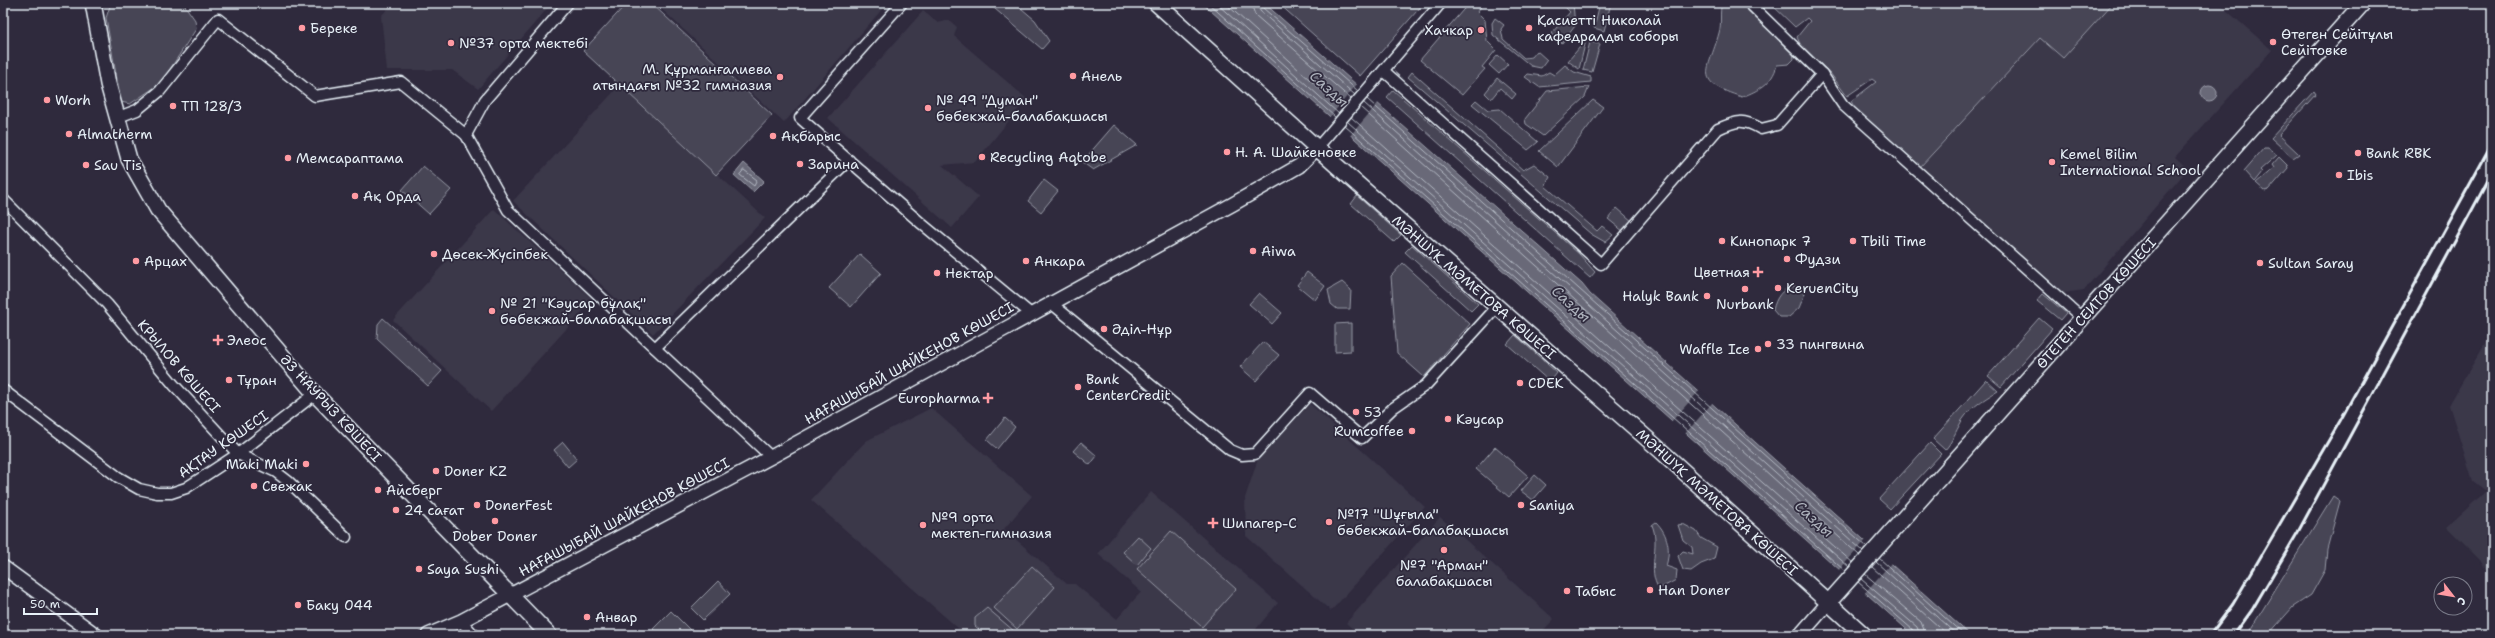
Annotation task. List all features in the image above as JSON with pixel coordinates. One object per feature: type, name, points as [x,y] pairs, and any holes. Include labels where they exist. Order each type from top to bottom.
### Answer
[{"type":"main road","name":"ӘЗ НАУРЫЗ КӨШЕСІ","points":[[93,3],[116,118],[129,159],[158,210],[315,394],[509,596],[549,635]]},
{"type":"main road","points":[[96,23],[104,3]]},
{"type":"main road","name":"МӘНШҮК МӘМЕТОВА КӨШЕСІ","points":[[1156,3],[1317,148],[1829,602],[1864,635]]},
{"type":"main road","name":"ӨТЕГЕН СЕИТОВ КӨШЕСІ","points":[[1829,602],[2363,3]]},
{"type":"street","points":[[466,135],[485,100],[568,3]]},
{"type":"street","points":[[902,3],[800,118],[922,224],[1031,314]]},
{"type":"street","points":[[1317,148],[1336,128],[1441,3]]},
{"type":"street","points":[[1749,3],[1822,74],[1846,108],[2082,319]]},
{"type":"street","points":[[116,118],[137,110],[160,91],[218,19],[315,96],[401,82],[466,135],[508,210],[772,457]]},
{"type":"street","points":[[1384,71],[1601,264],[1718,128],[1733,122],[1746,121],[1762,129],[1777,125],[1822,74]]},
{"type":"street","name":"НАҒАШЫБАЙ ШАЙКЕНОВ КӨШЕСІ","points":[[428,635],[460,621],[509,596],[772,457],[1299,166],[1317,148]]},
{"type":"street","points":[[655,348],[849,160]]},
{"type":"street","name":"КРЫЛОВ КӨШЕСІ","points":[[3,199],[107,304],[174,385],[238,454],[276,472],[289,482],[346,537]]},
{"type":"street","points":[[1051,303],[1230,450],[1242,455],[1255,454],[1310,393],[1362,438],[1393,408],[1426,385],[1497,307]]},
{"type":"street","name":"АҚТАУ КӨШЕСІ","points":[[3,390],[118,477],[139,489],[157,493],[171,493],[186,488],[238,454],[315,394]]},
{"type":"street","points":[[3,567],[96,635]]},
{"type":"street","points":[[1800,635],[1829,602]]},
{"type":"street","points":[[460,621],[474,635]]},
{"type":"shaded area","points":[[111,3],[183,3],[195,20],[196,29],[161,83],[130,104],[121,102],[106,18]]},
{"type":"shaded area","name":"№37 орта мектебі","points":[[393,3],[552,3],[478,89],[452,70],[387,70],[381,16]]},
{"type":"shaded area","points":[[627,3],[651,3],[772,115],[716,175],[583,51]]},
{"type":"shaded area","name":"М. Құрманғалиева атындағы №32 гимназия","points":[[655,3],[879,3],[884,7],[784,123]]},
{"type":"shaded area","points":[[988,3],[1015,3],[1035,20],[1049,41],[1042,49]]},
{"type":"shaded area","points":[[1278,3],[1424,3],[1360,76]]},
{"type":"shaded area","points":[[1469,3],[1483,4],[1477,12],[1485,20],[1487,41],[1496,50],[1482,67],[1485,69],[1462,95],[1420,60]]},
{"type":"shaded area","points":[[1569,3],[1573,3],[1575,26],[1562,43],[1551,34],[1570,12],[1565,7]]},
{"type":"shaded area","points":[[1600,3],[1611,3],[1604,31],[1594,28]]},
{"type":"shaded area","points":[[1722,3],[1743,3],[1793,53],[1794,59],[1789,64],[1777,65],[1772,77],[1764,86],[1742,97],[1716,86],[1710,80],[1708,74],[1708,67],[1720,29]]},
{"type":"shaded area","points":[[1770,3],[2113,3],[2063,58],[2040,38],[1920,167],[1855,109],[1851,101],[1876,82],[1872,79],[1847,96],[1830,73],[1800,44],[1797,37],[1810,21],[1807,18],[1795,27]]},
{"type":"shaded area","name":"Kemel Bilim International School","points":[[2113,3],[2218,3],[2272,50],[2175,157],[2188,169],[2084,290],[2064,293],[1920,167],[2040,38],[2063,58]]},
{"type":"shaded area","name":"№ 49 \"Думан\" бөбекжай-балабақшасы","points":[[923,11],[938,23],[949,20],[957,27],[954,36],[1027,99],[975,162],[942,165],[979,197],[952,228],[828,118]]},
{"type":"shaded area","points":[[1495,18],[1504,25],[1501,29],[1503,39],[1524,58],[1532,57],[1537,51],[1547,60],[1541,68],[1531,66],[1493,35],[1492,23]]},
{"type":"shaded area","points":[[1586,40],[1579,69],[1568,61]]},
{"type":"shaded area","points":[[1590,42],[1600,44],[1592,72],[1583,70]]},
{"type":"shaded area","points":[[1498,55],[1508,64],[1499,74],[1489,65]]},
{"type":"shaded area","points":[[1565,65],[1574,72],[1591,77],[1591,82],[1539,87],[1525,77],[1528,74],[1542,76],[1549,72],[1554,75]]},
{"type":"shaded area","points":[[1412,72],[1523,170],[1534,164],[1550,177],[1545,186],[1597,231],[1602,226],[1613,235],[1605,242],[1591,234],[1408,77]]},
{"type":"shaded area","points":[[1497,78],[1516,94],[1512,99],[1500,88],[1491,99],[1485,93]]},
{"type":"shaded area","points":[[620,85],[765,218],[653,334],[513,201]]},
{"type":"shaded area","points":[[1589,87],[1585,97],[1543,136],[1526,124],[1525,119],[1547,91]]},
{"type":"shaded area","points":[[1393,90],[1579,254],[1595,272],[1590,278],[1387,97]]},
{"type":"shaded area","points":[[2314,91],[2316,94],[2279,135],[2299,154],[2293,158],[2271,138]]},
{"type":"shaded area","points":[[1476,100],[1488,110],[1500,109],[1538,142],[1528,150],[1472,104]]},
{"type":"shaded area","points":[[1593,100],[1603,107],[1558,167],[1539,151]]},
{"type":"shaded area","points":[[1114,125],[1137,145],[1093,170],[1082,162]]},
{"type":"shaded area","points":[[2264,148],[2268,148],[2277,155],[2260,170],[2262,172],[2254,182],[2244,171]]},
{"type":"shaded area","points":[[2279,157],[2288,168],[2269,190],[2265,191],[2256,183],[2274,168],[2272,165]]},
{"type":"shaded area","points":[[423,166],[451,190],[429,214],[402,190]]},
{"type":"shaded area","points":[[1044,180],[1058,191],[1041,212],[1028,201]]},
{"type":"shaded area","points":[[1357,196],[1401,235],[1394,242],[1351,204]]},
{"type":"shaded area","points":[[1617,208],[1633,222],[1624,232],[1608,219]]},
{"type":"shaded area","name":"№ 21 \"Кәусар бұлақ\" бөбекжай-балабақшасы","points":[[494,209],[593,300],[491,411],[393,320]]},
{"type":"shaded area","points":[[1412,245],[1478,304],[1471,311],[1405,252]]},
{"type":"shaded area","points":[[860,254],[881,273],[851,307],[829,288]]},
{"type":"shaded area","points":[[1403,263],[1470,324],[1424,377],[1397,353],[1391,276]]},
{"type":"shaded area","points":[[1307,272],[1325,286],[1315,300],[1297,285]]},
{"type":"shaded area","points":[[1342,282],[1351,290],[1350,309],[1337,309],[1331,304],[1328,290]]},
{"type":"shaded area","points":[[1789,287],[1799,287],[1805,293],[1799,308],[1789,317],[1779,317],[1773,310],[1776,302],[1782,292]]},
{"type":"shaded area","points":[[1259,293],[1282,313],[1272,324],[1249,304]]},
{"type":"shaded area","points":[[2043,294],[2066,313],[2060,320],[2037,301]]},
{"type":"shaded area","points":[[383,318],[442,371],[428,386],[377,339],[378,324]]},
{"type":"shaded area","points":[[2039,318],[2052,329],[2001,387],[1988,376]]},
{"type":"shaded area","points":[[1351,323],[1351,351],[1335,352],[1335,324]]},
{"type":"shaded area","points":[[2492,331],[2492,581],[2480,560],[2447,527],[2486,491],[2473,481],[2449,405]]},
{"type":"shaded area","points":[[1515,335],[1557,373],[1550,382],[1507,344]]},
{"type":"shaded area","points":[[1263,342],[1279,355],[1256,381],[1240,367]]},
{"type":"shaded area","points":[[1986,380],[1998,391],[1981,401],[1966,415],[1945,450],[1933,439]]},
{"type":"shaded area","name":"№17 \"Шұғыла\" бөбекжай-балабақшасы","points":[[1310,404],[1425,507],[1331,611],[1246,536],[1245,498],[1258,459]]},
{"type":"shaded area","name":"№9 орта мектеп-гимназия","points":[[931,408],[1032,496],[1004,529],[1067,584],[1075,584],[1117,619],[1141,592],[1098,554],[1151,492],[1278,603],[1251,635],[966,635],[811,500],[866,441]]},
{"type":"shaded area","points":[[1005,418],[1015,427],[997,449],[987,440]]},
{"type":"shaded area","points":[[563,442],[577,459],[568,467],[554,450]]},
{"type":"shaded area","points":[[1081,442],[1097,456],[1090,465],[1073,451]]},
{"type":"shaded area","points":[[1930,443],[1941,454],[1890,509],[1879,499]]},
{"type":"shaded area","points":[[1495,447],[1528,476],[1509,497],[1476,469]]},
{"type":"shaded area","points":[[1535,475],[1546,485],[1533,500],[1521,491]]},
{"type":"shaded area","points":[[2333,496],[2340,501],[2327,549],[2325,570],[2311,595],[2293,607],[2268,635],[2247,635]]},
{"type":"shaded area","name":"№7 \"Арман\" балабақшасы","points":[[1440,517],[1554,619],[1539,635],[1360,635],[1346,623]]},
{"type":"shaded area","points":[[1656,522],[1666,537],[1668,554],[1666,566],[1677,570],[1676,580],[1659,589],[1655,581],[1653,565],[1655,541],[1652,525]]},
{"type":"shaded area","points":[[1683,524],[1696,531],[1701,538],[1717,547],[1714,559],[1701,564],[1691,571],[1683,570],[1678,556],[1683,551],[1693,554],[1692,547],[1683,540],[1678,525]]},
{"type":"shaded area","points":[[1171,531],[1236,589],[1202,627],[1137,569]]},
{"type":"shaded area","points":[[1138,536],[1151,548],[1137,565],[1123,552]]},
{"type":"shaded area","points":[[1032,566],[1055,587],[1017,629],[994,608]]},
{"type":"shaded area","points":[[718,581],[730,594],[703,620],[691,608]]},
{"type":"shaded area","points":[[987,608],[1014,631],[1015,635],[985,635],[975,626],[975,618]]},
{"type":"shaded area","points":[[671,611],[695,635],[659,635],[653,629]]},
{"type":"water","name":"Сазды","points":[[1202,3],[1264,3],[1582,284],[1590,294],[1970,635],[1913,635]]},
{"type":"water","points":[[2209,85],[2216,90],[2217,93],[2212,100],[2209,101],[2202,96],[2201,93],[2206,86]]},
{"type":"water","points":[[744,163],[764,181],[753,192],[734,175]]},
{"type":"pier","points":[[1358,83],[1379,102],[1349,137],[1328,119]]},
{"type":"pier","points":[[1700,390],[1713,402],[1684,435],[1670,423]]},
{"type":"pier","points":[[1867,539],[1892,562],[1863,595],[1837,572]]},
{"type":"railway","points":[[2210,635],[2233,604],[2340,421],[2492,144]]},
{"type":"railway","points":[[2234,635],[2252,610],[2298,532],[2492,173]]},
{"type":"place","name":"Береке","points":[[302,28]]},
{"type":"place","name":"Қасиетті Николай кафедралды соборы","points":[[1529,28]]},
{"type":"place","name":"Хачкар","points":[[1481,30]]},
{"type":"place","name":"Өтеген Сейітұлы Сейітовке","points":[[2273,42]]},
{"type":"place","name":"№37 орта мектебі","points":[[451,43]]},
{"type":"place","name":"Анель","points":[[1073,76]]},
{"type":"place","name":"М. Құрманғалиева атындағы №32 гимназия","points":[[780,77]]},
{"type":"place","name":"Worh","points":[[47,100]]},
{"type":"place","name":"ТП 128/3","points":[[173,106]]},
{"type":"place","name":"№ 49 \"Думан\" бөбекжай-балабақшасы","points":[[928,108]]},
{"type":"place","name":"Almatherm","points":[[69,134]]},
{"type":"place","name":"Ақбарыс","points":[[773,136]]},
{"type":"place","name":"Н. А. Шайкеновке","points":[[1227,152]]},
{"type":"place","name":"Bank RBK","points":[[2358,153]]},
{"type":"place","name":"Recycling Aqtobe","points":[[982,157]]},
{"type":"place","name":"Мемсараптама","points":[[288,158]]},
{"type":"place","name":"Kemel Bilim International School","points":[[2052,162]]},
{"type":"place","name":"Зарина","points":[[800,164]]},
{"type":"place","name":"Sau Tis","points":[[86,165]]},
{"type":"place","name":"Ibis","points":[[2339,175]]},
{"type":"place","name":"Ақ Орда","points":[[355,196]]},
{"type":"place","name":"Кинопарк 7","points":[[1722,241]]},
{"type":"place","name":"Tbili Time","points":[[1853,241]]},
{"type":"place","name":"Aiwa","points":[[1253,251]]},
{"type":"place","name":"Дөсек-Жүсіпбек","points":[[434,254]]},
{"type":"place","name":"Фудзи","points":[[1787,259]]},
{"type":"place","name":"Арцах","points":[[136,261]]},
{"type":"place","name":"Анкара","points":[[1026,261]]},
{"type":"place","name":"Sultan Saray","points":[[2260,263]]},
{"type":"place","name":"Цветная","points":[[1758,272]]},
{"type":"place","name":"Нектар","points":[[937,273]]},
{"type":"place","name":"KeruenCity","points":[[1778,288]]},
{"type":"place","name":"Nurbank","points":[[1745,289]]},
{"type":"place","name":"Halyk Bank","points":[[1707,296]]},
{"type":"place","name":"№ 21 \"Кәусар бұлақ\" бөбекжай-балабақшасы","points":[[492,311]]},
{"type":"place","name":"Әділ-Нұр","points":[[1104,329]]},
{"type":"place","name":"Элеос","points":[[218,340]]},
{"type":"place","name":"33 пингвина","points":[[1768,344]]},
{"type":"place","name":"Waffle Ice","points":[[1758,349]]},
{"type":"place","name":"Тұран","points":[[229,380]]},
{"type":"place","name":"CDEK","points":[[1520,383]]},
{"type":"place","name":"Bank CenterCredit","points":[[1078,387]]},
{"type":"place","name":"Europharma","points":[[988,398]]},
{"type":"place","name":"53","points":[[1356,412]]},
{"type":"place","name":"Кәусар","points":[[1448,419]]},
{"type":"place","name":"Rumcoffee","points":[[1412,431]]},
{"type":"place","name":"Maki Maki","points":[[306,464]]},
{"type":"place","name":"Doner KZ","points":[[436,471]]},
{"type":"place","name":"Свежак","points":[[254,486]]},
{"type":"place","name":"Айсберг","points":[[378,490]]},
{"type":"place","name":"DonerFest","points":[[477,505]]},
{"type":"place","name":"Saniya","points":[[1521,505]]},
{"type":"place","name":"24 сағат","points":[[396,510]]},
{"type":"place","name":"Dober Doner","points":[[495,521]]},
{"type":"place","name":"№17 \"Шұғыла\" бөбекжай-балабақшасы","points":[[1329,522]]},
{"type":"place","name":"Шипагер-С","points":[[1213,523]]},
{"type":"place","name":"№9 орта мектеп-гимназия","points":[[923,525]]},
{"type":"place","name":"№7 \"Арман\" балабақшасы","points":[[1444,550]]},
{"type":"place","name":"Saya Sushi","points":[[419,569]]},
{"type":"place","name":"Han Doner","points":[[1650,590]]},
{"type":"place","name":"Табыс","points":[[1567,591]]},
{"type":"place","name":"Баку 044","points":[[298,605]]},
{"type":"place","name":"Анвар","points":[[587,617]]}]
